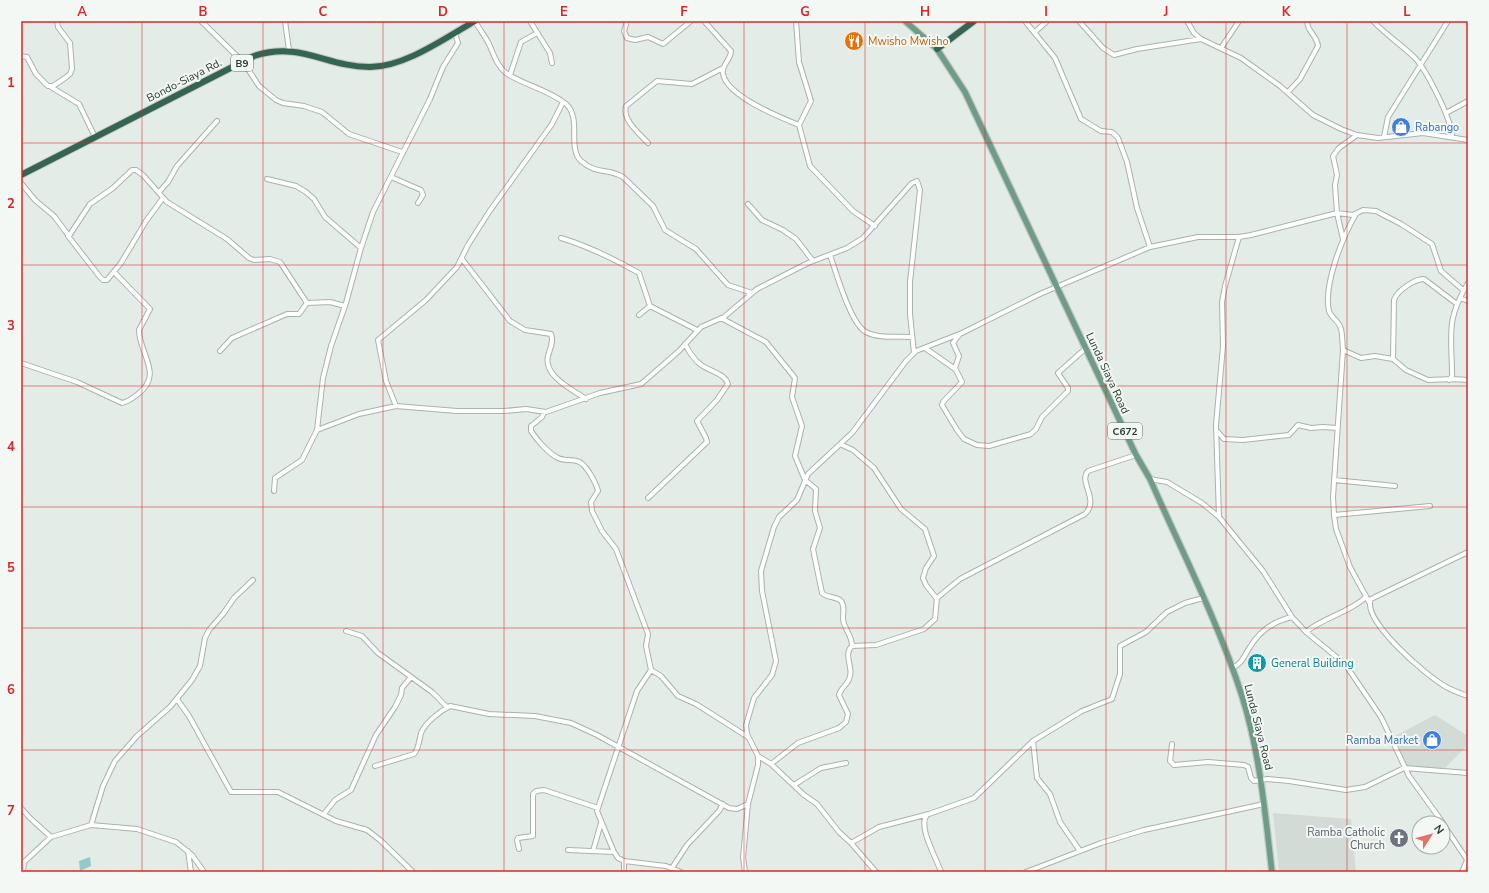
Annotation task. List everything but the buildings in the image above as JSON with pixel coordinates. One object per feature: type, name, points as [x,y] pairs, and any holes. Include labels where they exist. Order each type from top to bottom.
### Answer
[{"type":"highway","name":"Bondo-Siaya Rd.","points":[[21,175],[223,71],[262,54],[289,50],[349,65],[376,67],[399,62],[475,21]]},
{"type":"highway","points":[[937,49],[974,21]]},
{"type":"main road","name":"Lunda Siaya Road","points":[[905,21],[937,49],[950,66],[967,97],[1136,455],[1150,479],[1203,598],[1232,668],[1248,718],[1261,780],[1272,872]]},
{"type":"street","points":[[51,87],[68,76],[72,69],[70,43],[57,25],[57,21]]},
{"type":"street","points":[[201,21],[244,63],[259,86],[279,102],[304,106],[322,112],[349,134],[402,152]]},
{"type":"street","points":[[285,21],[289,50]]},
{"type":"street","points":[[475,21],[489,44],[499,66],[510,75],[540,88],[563,102],[569,108],[572,114],[576,152],[579,159],[595,170],[617,174],[623,177],[653,206],[665,230],[696,249],[728,285],[752,292]]},
{"type":"street","points":[[530,21],[550,53],[552,63]]},
{"type":"street","points":[[627,21],[624,32],[627,38],[635,40],[648,37],[663,44],[690,21]]},
{"type":"street","points":[[648,143],[627,117],[625,112],[626,106],[657,81],[692,84],[723,68],[731,57],[731,51],[704,21]]},
{"type":"street","points":[[796,21],[798,56],[811,101],[799,125],[808,163],[813,171],[852,211],[875,226]]},
{"type":"street","points":[[1025,21],[1056,58],[1062,69],[1081,118],[1101,131],[1112,132],[1118,138],[1127,162],[1138,213],[1150,247]]},
{"type":"street","points":[[1035,32],[1047,21]]},
{"type":"street","points":[[1079,21],[1103,48],[1114,55],[1138,49],[1201,39]]},
{"type":"street","points":[[1187,21],[1194,33],[1201,39],[1241,58],[1288,92],[1313,115],[1357,135],[1384,137],[1423,133],[1468,140]]},
{"type":"street","points":[[1221,48],[1239,21]]},
{"type":"street","points":[[1288,92],[1300,79],[1318,46],[1315,38],[1309,32],[1307,21]]},
{"type":"street","points":[[1373,21],[1411,55],[1421,67],[1446,113],[1450,123],[1452,137]]},
{"type":"street","points":[[1384,137],[1388,117],[1421,67],[1448,21]]},
{"type":"street","points":[[274,491],[275,478],[302,460],[318,430],[323,378],[332,339],[345,306],[361,248],[376,204],[430,99],[447,60],[458,43],[455,33]]},
{"type":"street","points":[[510,75],[521,42],[537,33]]},
{"type":"street","points":[[21,56],[27,57],[40,79],[79,104],[95,137]]},
{"type":"street","points":[[723,68],[723,75],[727,83],[740,94],[756,105],[799,125]]},
{"type":"street","points":[[1446,113],[1468,101]]},
{"type":"street","points":[[396,406],[386,380],[378,340],[426,300],[457,267],[489,212],[549,128],[563,102]]},
{"type":"street","points":[[159,192],[168,182],[177,166],[217,121]]},
{"type":"street","points":[[1343,239],[1337,213],[1335,185],[1337,175],[1334,153],[1357,135]]},
{"type":"street","points":[[68,236],[73,233],[92,202],[113,188],[132,170],[136,170],[143,175],[171,205],[227,239],[252,259],[270,259],[280,262],[307,303]]},
{"type":"street","points":[[391,177],[421,190],[423,195],[418,203]]},
{"type":"street","points":[[267,179],[296,186],[306,192],[314,199],[325,217],[361,248]]},
{"type":"street","points":[[318,430],[352,416],[396,406],[457,410],[504,411],[526,409],[544,412],[607,392],[641,384],[685,344],[698,330],[721,318],[752,292],[813,261],[830,255],[856,242],[875,226],[914,181],[919,182],[919,200],[910,282],[914,353]]},
{"type":"street","points":[[21,183],[35,200],[54,216],[103,280],[107,280],[114,272],[148,217],[163,198]]},
{"type":"street","points":[[748,204],[762,220],[783,230],[796,239],[813,261]]},
{"type":"street","points":[[758,765],[758,756],[748,737],[746,726],[752,702],[772,674],[776,661],[776,651],[762,591],[762,564],[774,527],[781,515],[797,500],[805,480],[861,422],[914,353],[959,334],[1057,287],[1150,247],[1198,237],[1239,237],[1273,230],[1337,213],[1351,215],[1363,210],[1376,211],[1426,239],[1434,248],[1441,272],[1463,290]]},
{"type":"street","points":[[1356,213],[1343,239],[1332,272],[1329,308],[1332,316],[1340,327],[1343,350],[1334,480],[1334,515],[1342,547],[1350,567],[1370,602],[1370,610],[1374,618],[1406,656],[1444,686],[1468,696]]},
{"type":"street","points":[[1218,517],[1216,425],[1223,346],[1222,302],[1239,237]]},
{"type":"street","points":[[561,238],[574,242],[619,262],[639,273],[650,306],[698,330]]},
{"type":"street","points":[[830,255],[850,312],[861,329],[874,335],[912,337]]},
{"type":"street","points":[[462,259],[510,321],[526,330],[551,334],[553,339],[548,359],[548,367],[559,379],[586,399]]},
{"type":"street","points":[[21,363],[77,382],[122,403],[127,402],[145,389],[150,374],[139,330],[150,309],[114,272]]},
{"type":"street","points":[[1393,359],[1394,300],[1396,295],[1411,284],[1424,279],[1457,304]]},
{"type":"street","points":[[1449,380],[1452,376],[1450,326],[1457,304],[1468,283]]},
{"type":"street","points":[[1460,298],[1468,301]]},
{"type":"street","points":[[307,303],[327,302],[345,306]]},
{"type":"street","points":[[220,351],[232,338],[286,314],[299,314],[307,303]]},
{"type":"street","points":[[639,315],[650,306]]},
{"type":"street","points":[[721,318],[766,342],[794,376],[796,383],[793,400],[802,426],[795,456],[805,480],[815,487],[817,492],[815,511],[820,525],[813,549],[822,593],[826,596],[840,600],[842,603],[843,620],[850,636],[852,646]]},
{"type":"street","points":[[955,369],[959,356],[953,342],[959,334]]},
{"type":"street","points":[[648,498],[707,442],[697,421],[717,400],[728,384],[724,378],[696,361],[685,344]]},
{"type":"street","points":[[925,348],[955,369],[962,382],[943,402],[942,406],[956,430],[964,439],[977,445],[988,446],[1027,436],[1034,432],[1042,417],[1068,391],[1068,388],[1058,373],[1086,348]]},
{"type":"street","points":[[1343,350],[1361,358],[1375,356],[1393,359],[1406,370],[1428,380],[1468,380]]},
{"type":"street","points":[[544,412],[542,417],[531,426],[532,432],[557,458],[576,460],[582,464],[598,489],[591,507],[602,531],[616,549],[647,630],[646,646],[651,670],[637,691],[617,747],[597,811],[601,823],[618,858],[624,861],[672,868],[681,872]]},
{"type":"street","points":[[1216,425],[1217,433],[1220,436],[1230,440],[1289,436],[1298,425],[1311,428],[1337,428]]},
{"type":"street","points":[[840,444],[853,450],[872,466],[901,509],[925,529],[934,556],[926,568],[923,578],[926,585],[937,599]]},
{"type":"street","points":[[771,764],[798,743],[839,728],[846,722],[848,714],[839,695],[850,677],[848,650],[852,646],[876,645],[924,629],[935,619],[937,599],[951,586],[966,576],[1081,517],[1088,511],[1091,503],[1085,478],[1086,473],[1092,469],[1136,455]]},
{"type":"street","points":[[1150,479],[1167,482],[1202,502],[1218,517],[1263,571],[1292,617],[1306,632],[1336,656],[1352,673],[1386,724],[1404,768],[1437,815]]},
{"type":"street","points":[[1334,480],[1395,486]]},
{"type":"street","points":[[1334,515],[1430,506]]},
{"type":"street","points":[[1370,602],[1371,599],[1468,552]]},
{"type":"street","points":[[91,825],[103,786],[115,761],[137,736],[177,699],[192,680],[200,666],[208,630],[223,614],[234,598],[253,580]]},
{"type":"street","points":[[1306,632],[1319,623],[1357,605],[1366,597]]},
{"type":"street","points":[[851,843],[879,827],[927,814],[976,796],[1011,760],[1033,741],[1082,711],[1112,699],[1120,674],[1120,646],[1146,632],[1167,612],[1185,603],[1203,598]]},
{"type":"street","points":[[1232,668],[1240,664],[1254,641],[1265,630],[1276,623],[1292,617]]},
{"type":"street","points":[[346,630],[362,636],[378,653],[448,707],[489,714],[535,716],[562,720],[581,726],[729,808],[737,809],[748,804]]},
{"type":"street","points":[[651,670],[661,676],[678,696],[696,704],[748,737]]},
{"type":"street","points":[[324,814],[335,800],[351,790],[376,735],[395,707],[401,695],[402,688],[411,677]]},
{"type":"street","points":[[177,699],[231,792],[274,791],[340,823],[372,833],[413,872]]},
{"type":"street","points":[[375,766],[414,754],[417,750],[422,732],[433,719],[448,707]]},
{"type":"street","points":[[1033,741],[1035,778],[1050,794],[1060,822],[1080,852]]},
{"type":"street","points":[[1172,744],[1171,764],[1179,766],[1216,762],[1244,765],[1248,767],[1252,780],[1289,781],[1346,790],[1365,787],[1404,768],[1468,773]]},
{"type":"street","points":[[758,756],[765,759],[817,804],[839,832],[851,843],[876,872]]},
{"type":"street","points":[[745,872],[743,857],[748,804],[759,760],[765,759]]},
{"type":"street","points":[[794,785],[821,768],[846,763]]},
{"type":"street","points":[[519,849],[518,838],[533,836],[533,794],[536,791],[544,790],[598,808]]},
{"type":"street","points":[[672,868],[687,845],[719,811],[723,804]]},
{"type":"street","points":[[1026,872],[1107,841],[1152,828],[1264,804]]},
{"type":"street","points":[[21,808],[51,837]]},
{"type":"street","points":[[927,814],[924,818],[924,825],[931,848],[941,872]]},
{"type":"street","points":[[593,850],[601,823]]},
{"type":"street","points":[[23,872],[24,862],[51,837],[91,825],[136,829],[176,842],[188,850],[204,872]]},
{"type":"street","points":[[1451,835],[1468,859],[1462,872]]},
{"type":"street","points":[[188,850],[191,872]]},
{"type":"street","points":[[568,850],[614,852]]},
{"type":"street","points":[[624,861],[624,872]]},
{"type":"shaded area","name":"Ramba Market","points":[[1435,715],[1468,736],[1468,745],[1443,770],[1406,766],[1395,736]]},
{"type":"shaded area","points":[[1273,813],[1351,819],[1356,872],[1279,872]]},
{"type":"water","points":[[90,857],[91,866],[80,871],[79,861]]},
{"type":"place","name":"Mwisho Mwisho","points":[[854,41]]},
{"type":"place","name":"Rabango","points":[[1401,127]]},
{"type":"place","name":"General Building","points":[[1257,663]]},
{"type":"place","name":"Ramba Market","points":[[1432,740]]},
{"type":"place","name":"Ramba Catholic Church","points":[[1399,838]]}]
